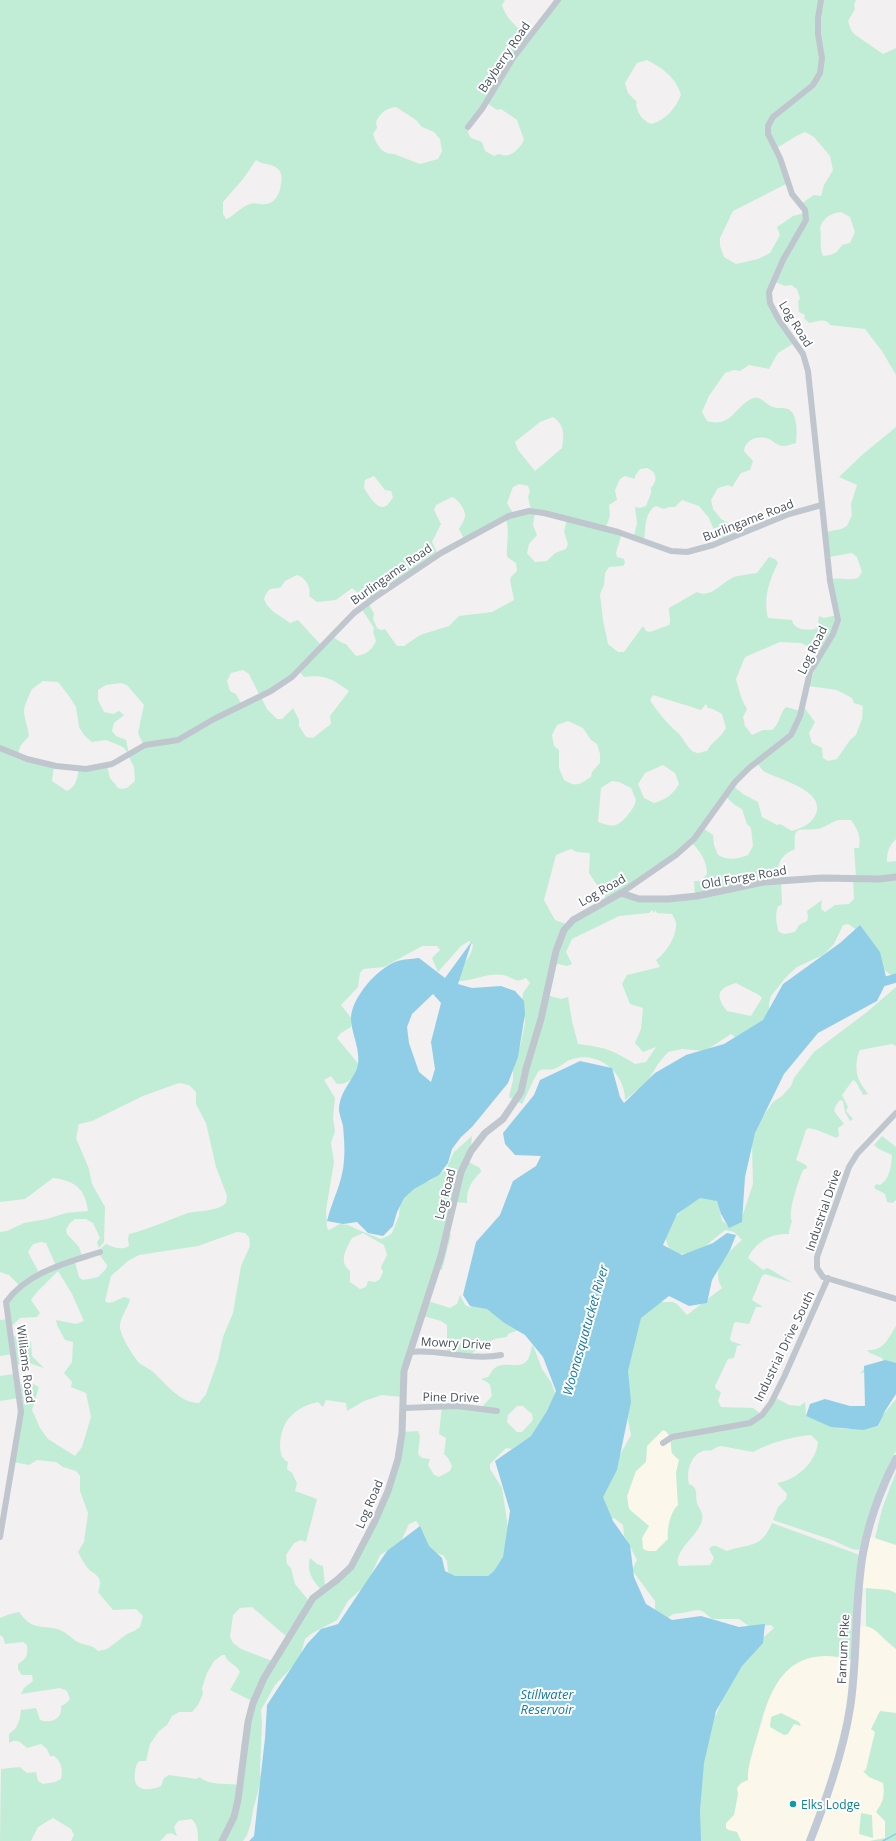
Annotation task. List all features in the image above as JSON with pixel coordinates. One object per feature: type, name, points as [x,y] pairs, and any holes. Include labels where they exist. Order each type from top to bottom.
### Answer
[{"type":"main road","name":"Farnum Pike","points":[[810,1841],[834,1774],[847,1728],[853,1690],[860,1581],[867,1537],[879,1496],[896,1459]]},
{"type":"street","name":"Bayberry Road","points":[[468,127],[482,109],[514,58],[558,0]]},
{"type":"street","name":"Log Road","points":[[222,1841],[234,1817],[238,1800],[248,1722],[253,1703],[264,1678],[313,1598],[337,1580],[351,1567],[371,1530],[388,1491],[398,1459],[404,1408],[404,1371],[441,1256],[461,1172],[471,1151],[485,1133],[503,1119],[521,1092],[526,1069],[541,1019],[556,951],[564,930],[574,920],[621,893],[676,855],[694,839],[735,782],[749,768],[792,735],[800,716],[810,672],[833,634],[838,620],[830,581],[808,371],[803,354],[778,320],[770,303],[769,292],[783,260],[806,220],[806,215],[805,210],[792,194],[780,158],[768,134],[768,126],[773,117],[813,85],[820,73],[822,58],[818,34],[818,18],[821,0]]},
{"type":"street","name":"Burlingame Road","points":[[0,748],[27,759],[56,766],[86,769],[112,764],[145,746],[178,740],[214,719],[271,691],[292,677],[354,613],[374,598],[441,553],[509,516],[529,511],[544,513],[618,532],[671,551],[687,552],[713,545],[789,514],[822,505]]},
{"type":"street","name":"Old Forge Road","points":[[621,893],[639,899],[668,899],[697,896],[764,882],[822,878],[879,879],[896,877]]},
{"type":"street","name":"Industrial Drive","points":[[828,1278],[823,1277],[817,1268],[817,1257],[849,1167],[857,1154],[896,1113]]},
{"type":"street","name":"Williams Road","points":[[0,1537],[21,1412],[6,1302],[14,1291],[49,1269],[100,1252]]},
{"type":"street","points":[[828,1278],[896,1299]]},
{"type":"street","name":"Industrial Drive South","points":[[663,1443],[672,1437],[750,1423],[762,1415],[771,1403],[828,1278]]},
{"type":"street","name":"Mowry Drive","points":[[410,1352],[441,1352],[490,1357],[501,1355]]},
{"type":"street","name":"Pine Drive","points":[[404,1408],[457,1406],[497,1411]]},
{"type":"shaded area","points":[[663,1430],[666,1431],[670,1437],[672,1452],[679,1460],[676,1473],[678,1505],[674,1509],[667,1531],[668,1539],[656,1551],[648,1551],[643,1549],[642,1538],[649,1526],[629,1509],[627,1496],[636,1471],[646,1461],[647,1446]]},
{"type":"shaded area","points":[[868,1536],[896,1545],[896,1593],[889,1590],[861,1588]]},
{"type":"shaded area","points":[[858,1626],[872,1627],[885,1641],[896,1649],[896,1713],[880,1711],[865,1771],[869,1777],[883,1783],[885,1792],[882,1804],[876,1812],[885,1821],[885,1838],[870,1841],[741,1841],[737,1832],[726,1828],[726,1823],[734,1815],[738,1794],[737,1788],[741,1783],[747,1780],[749,1766],[771,1691],[779,1679],[792,1666],[807,1658],[826,1656],[853,1660]],"holes":[[[799,1722],[800,1726],[794,1724],[788,1734],[770,1723]]]},
{"type":"green space","points":[[0,0],[505,0],[502,5],[506,15],[516,26],[529,36],[555,2],[553,0],[856,0],[854,5],[855,9],[848,21],[854,34],[883,54],[896,48],[896,375],[882,351],[865,329],[830,325],[826,321],[809,323],[804,318],[805,315],[799,312],[798,302],[800,298],[797,289],[791,285],[785,286],[773,281],[771,303],[796,342],[778,353],[769,369],[749,365],[740,371],[734,370],[725,373],[709,396],[702,412],[707,421],[722,422],[732,416],[751,399],[758,398],[770,406],[776,408],[786,408],[791,411],[794,415],[796,424],[796,443],[781,446],[768,439],[755,438],[746,444],[744,451],[753,461],[750,470],[741,473],[732,487],[728,485],[718,488],[711,500],[713,509],[721,519],[730,524],[736,535],[719,542],[709,518],[699,506],[682,500],[675,507],[664,509],[656,506],[652,509],[647,516],[644,540],[634,536],[637,523],[635,507],[640,508],[646,506],[651,493],[651,488],[655,482],[655,474],[647,468],[640,469],[635,476],[635,479],[625,476],[620,479],[615,490],[617,500],[609,505],[610,516],[606,527],[622,533],[616,553],[617,557],[624,559],[625,563],[623,566],[609,567],[605,573],[604,585],[600,594],[608,644],[618,652],[624,652],[643,626],[646,631],[650,632],[669,625],[669,608],[697,592],[702,594],[712,592],[734,577],[757,573],[769,557],[775,559],[778,563],[768,590],[766,604],[768,618],[792,620],[793,623],[800,629],[815,629],[818,625],[819,616],[824,618],[837,615],[831,579],[855,579],[858,578],[862,572],[857,557],[852,553],[829,557],[826,532],[841,529],[847,526],[852,515],[851,504],[857,485],[839,477],[862,455],[896,427],[896,839],[889,849],[887,862],[896,861],[896,980],[882,968],[859,933],[848,924],[843,925],[834,944],[823,955],[797,967],[787,976],[771,996],[767,1020],[739,1040],[731,1034],[705,1051],[682,1049],[668,1052],[658,1064],[647,1082],[625,1100],[621,1081],[609,1066],[592,1058],[583,1057],[570,1060],[554,1069],[539,1071],[522,1104],[509,1097],[513,1080],[513,1065],[521,1043],[525,1023],[522,1000],[523,993],[530,983],[526,978],[516,980],[498,974],[459,981],[459,968],[469,957],[472,951],[473,944],[469,941],[461,946],[438,972],[432,958],[440,950],[437,946],[422,946],[384,967],[363,969],[360,973],[358,987],[341,1005],[352,1019],[351,1027],[341,1033],[337,1038],[361,1067],[354,1077],[345,1083],[337,1084],[331,1076],[324,1080],[335,1098],[333,1118],[335,1131],[331,1143],[334,1162],[326,1210],[327,1228],[329,1230],[340,1224],[348,1225],[381,1239],[388,1236],[392,1233],[399,1216],[400,1204],[404,1195],[423,1182],[430,1181],[446,1169],[454,1152],[472,1136],[471,1149],[467,1161],[480,1168],[481,1172],[470,1186],[467,1203],[454,1202],[448,1234],[451,1235],[442,1270],[438,1269],[428,1301],[450,1308],[457,1304],[460,1295],[465,1305],[470,1307],[484,1306],[498,1312],[524,1328],[508,1334],[507,1337],[496,1339],[487,1343],[470,1355],[447,1352],[447,1325],[441,1321],[423,1316],[411,1349],[402,1397],[382,1395],[364,1401],[347,1411],[346,1403],[326,1400],[323,1407],[318,1402],[314,1403],[299,1409],[290,1417],[284,1427],[280,1440],[281,1454],[288,1462],[287,1469],[292,1473],[297,1483],[295,1491],[317,1499],[306,1542],[301,1540],[294,1543],[286,1555],[287,1564],[291,1568],[295,1584],[309,1601],[321,1590],[310,1572],[310,1558],[317,1564],[323,1566],[325,1586],[348,1569],[387,1492],[401,1432],[418,1431],[420,1436],[418,1454],[422,1458],[430,1459],[428,1465],[434,1475],[439,1477],[450,1471],[452,1466],[444,1454],[446,1438],[439,1434],[442,1405],[482,1407],[492,1396],[490,1385],[481,1379],[488,1377],[493,1369],[498,1366],[522,1364],[529,1357],[533,1345],[542,1369],[551,1382],[555,1393],[549,1424],[512,1449],[506,1448],[490,1464],[490,1469],[502,1488],[509,1534],[498,1576],[455,1578],[448,1572],[447,1561],[443,1555],[432,1551],[424,1543],[416,1521],[409,1524],[400,1543],[380,1555],[367,1584],[348,1601],[337,1620],[311,1634],[305,1639],[301,1654],[294,1665],[275,1685],[261,1710],[261,1780],[251,1823],[247,1835],[243,1841],[198,1841],[198,1832],[195,1823],[191,1819],[178,1821],[174,1827],[177,1836],[171,1833],[167,1834],[160,1841],[71,1841],[74,1835],[71,1829],[53,1818],[38,1827],[31,1841],[0,1841],[1,1769],[20,1767],[27,1773],[36,1772],[38,1781],[43,1784],[55,1782],[61,1779],[62,1772],[59,1761],[54,1756],[50,1756],[47,1749],[41,1744],[27,1748],[20,1742],[14,1741],[9,1743],[9,1734],[18,1724],[21,1710],[36,1708],[40,1720],[52,1721],[60,1714],[61,1706],[70,1699],[67,1691],[60,1688],[21,1694],[24,1688],[33,1681],[32,1675],[22,1675],[18,1669],[18,1664],[26,1656],[27,1645],[23,1642],[5,1644],[3,1637],[0,1635],[0,1618],[19,1612],[28,1622],[36,1626],[60,1630],[76,1641],[93,1647],[98,1651],[107,1649],[127,1634],[140,1627],[143,1616],[136,1609],[113,1610],[98,1592],[100,1586],[99,1578],[86,1566],[78,1552],[84,1542],[88,1513],[80,1491],[80,1476],[76,1471],[63,1467],[56,1462],[37,1460],[29,1465],[13,1462],[19,1398],[0,1401],[0,1376],[14,1374],[18,1385],[31,1383],[39,1387],[32,1410],[40,1428],[48,1439],[75,1456],[82,1447],[91,1417],[86,1393],[71,1387],[72,1382],[64,1373],[72,1362],[73,1342],[65,1340],[56,1320],[76,1324],[84,1321],[72,1294],[58,1271],[31,1300],[40,1313],[37,1317],[20,1318],[10,1328],[11,1335],[31,1342],[32,1356],[44,1368],[29,1363],[16,1365],[13,1354],[0,1356],[0,1320],[9,1319],[7,1303],[20,1286],[9,1275],[0,1272],[0,1232],[7,1231],[24,1223],[47,1219],[66,1213],[88,1211],[87,1203],[78,1187],[67,1181],[53,1178],[25,1199],[0,1202]],"holes":[[[647,60],[658,66],[672,78],[681,95],[676,105],[666,117],[651,124],[641,116],[636,105],[637,102],[628,93],[625,83],[637,63]],[[487,103],[497,110],[501,109],[517,120],[524,140],[520,147],[511,154],[499,154],[494,156],[485,151],[482,142],[471,138],[468,133],[469,126]],[[396,107],[416,120],[422,127],[434,132],[440,139],[442,151],[438,159],[420,164],[383,151],[378,145],[373,134],[377,128],[376,122],[384,112]],[[805,132],[814,137],[830,156],[833,170],[824,185],[821,196],[814,195],[799,205],[804,213],[793,216],[777,227],[780,235],[770,253],[758,259],[736,264],[724,257],[720,246],[720,238],[733,211],[786,184],[776,148],[797,135]],[[256,160],[276,167],[279,170],[281,176],[280,187],[278,194],[272,202],[269,204],[252,203],[226,219],[223,214],[223,202],[243,179]],[[841,212],[850,217],[855,232],[850,243],[842,245],[837,252],[823,256],[821,249],[820,227],[828,216]],[[553,417],[562,427],[562,448],[535,471],[518,450],[515,442],[540,422]],[[374,476],[385,490],[391,491],[393,497],[389,503],[381,507],[377,505],[364,488],[365,480]],[[519,484],[528,486],[530,491],[528,497],[531,510],[513,513],[507,503],[513,487]],[[452,497],[462,507],[465,514],[465,518],[459,529],[464,539],[506,519],[508,528],[507,557],[516,563],[517,571],[510,580],[514,600],[492,612],[459,616],[449,626],[420,635],[404,646],[397,646],[385,629],[381,630],[377,628],[373,619],[374,614],[368,602],[361,608],[374,628],[373,632],[376,641],[368,652],[356,656],[346,644],[332,636],[322,646],[298,620],[290,623],[272,610],[264,599],[269,590],[281,587],[285,581],[297,575],[305,580],[309,586],[309,596],[317,602],[336,600],[352,588],[367,601],[438,554],[432,542],[441,524],[434,510],[436,505]],[[535,512],[567,519],[564,532],[568,544],[566,549],[555,553],[547,561],[535,562],[527,553],[529,544],[537,535],[533,525]],[[780,642],[801,643],[822,653],[808,686],[837,690],[852,698],[854,703],[863,706],[862,719],[856,735],[850,740],[837,759],[828,761],[823,758],[822,748],[812,743],[809,733],[815,722],[803,706],[801,711],[786,707],[775,728],[772,730],[763,730],[752,735],[745,726],[743,717],[747,709],[736,679],[745,657]],[[243,670],[249,674],[260,696],[242,705],[236,694],[230,691],[227,681],[231,673]],[[299,671],[304,677],[318,676],[328,678],[349,691],[330,716],[331,724],[313,738],[306,737],[299,726],[299,720],[293,708],[282,719],[277,719],[267,709],[261,697]],[[43,681],[58,682],[76,707],[79,727],[84,735],[92,742],[106,740],[123,747],[129,754],[134,767],[135,781],[127,788],[118,788],[110,778],[107,766],[79,768],[75,784],[67,791],[52,781],[54,766],[35,764],[17,756],[21,745],[29,736],[24,710],[32,689]],[[121,683],[127,685],[144,705],[138,733],[144,746],[129,754],[126,740],[116,736],[112,731],[114,723],[124,715],[119,711],[113,714],[104,712],[98,700],[98,690],[106,685]],[[653,695],[701,710],[706,704],[708,708],[722,714],[726,728],[707,751],[699,753],[692,751],[680,735],[659,714],[650,700]],[[568,721],[583,728],[591,740],[597,744],[600,754],[600,763],[592,772],[591,777],[581,783],[572,784],[564,780],[559,768],[559,750],[554,746],[552,735],[557,725]],[[757,763],[765,772],[791,783],[809,793],[815,800],[817,807],[815,816],[811,822],[792,831],[780,824],[777,825],[762,817],[758,802],[743,794],[733,786]],[[663,765],[675,773],[679,784],[669,796],[654,803],[644,798],[638,784],[645,773]],[[612,781],[619,782],[631,788],[636,800],[632,809],[622,821],[614,826],[598,822],[601,788]],[[726,797],[742,809],[747,824],[751,828],[753,846],[748,855],[740,858],[729,859],[718,855],[714,845],[713,835],[703,828]],[[838,820],[851,820],[858,833],[860,840],[859,848],[854,848],[856,877],[853,879],[854,899],[849,904],[835,905],[825,912],[821,909],[822,900],[807,911],[807,921],[799,925],[795,932],[784,934],[779,932],[776,916],[778,906],[782,905],[781,881],[778,880],[780,861],[786,854],[795,849],[795,836],[798,830],[818,829]],[[692,843],[698,849],[707,869],[707,874],[700,881],[694,881],[695,896],[641,899],[623,892]],[[571,849],[577,852],[590,853],[589,873],[607,900],[569,925],[555,920],[544,900],[556,855]],[[652,910],[654,913],[655,910],[657,913],[672,914],[676,922],[675,933],[667,949],[656,960],[660,967],[627,975],[622,984],[630,1004],[643,1008],[641,1029],[635,1043],[643,1052],[656,1047],[646,1062],[635,1064],[608,1050],[595,1046],[578,1044],[568,997],[561,999],[547,995],[554,963],[567,966],[572,964],[566,952],[572,939],[619,916],[649,913]],[[736,983],[762,998],[751,1016],[727,1011],[720,997],[722,990]],[[179,1083],[189,1085],[196,1092],[196,1104],[206,1123],[216,1167],[227,1196],[226,1203],[218,1208],[188,1213],[129,1234],[129,1246],[118,1248],[106,1244],[98,1253],[107,1265],[106,1269],[98,1277],[83,1280],[79,1277],[75,1262],[83,1259],[79,1247],[67,1234],[66,1230],[69,1224],[75,1219],[86,1219],[93,1223],[100,1238],[97,1242],[99,1248],[104,1242],[105,1207],[92,1184],[89,1169],[76,1138],[79,1124],[92,1121],[143,1096]],[[237,1232],[245,1233],[249,1237],[250,1246],[241,1266],[233,1313],[223,1337],[218,1360],[206,1394],[199,1403],[185,1400],[173,1392],[152,1371],[139,1363],[133,1355],[125,1342],[120,1328],[121,1321],[130,1299],[124,1297],[113,1302],[108,1303],[105,1301],[111,1276],[128,1261],[139,1255],[198,1246]],[[363,1233],[384,1245],[387,1255],[381,1267],[383,1272],[380,1279],[375,1282],[368,1281],[366,1287],[360,1289],[350,1282],[350,1271],[344,1264],[344,1255],[352,1238]],[[41,1242],[46,1243],[56,1266],[39,1273],[28,1252],[33,1244]],[[517,1406],[523,1406],[532,1414],[533,1420],[522,1432],[517,1432],[507,1422],[508,1415]],[[252,1607],[287,1637],[272,1661],[241,1649],[233,1643],[230,1637],[233,1615],[240,1608]],[[222,1655],[225,1655],[226,1658],[240,1672],[230,1690],[252,1701],[241,1746],[240,1785],[213,1783],[200,1777],[196,1779],[169,1775],[164,1778],[161,1786],[156,1788],[146,1789],[138,1787],[135,1779],[136,1767],[139,1761],[146,1761],[150,1744],[159,1731],[167,1725],[172,1716],[179,1712],[192,1712],[198,1705],[203,1694],[202,1688],[207,1673],[214,1661]]]},
{"type":"green space","points":[[896,987],[896,1046],[892,1044],[860,1050],[857,1060],[857,1073],[860,1082],[868,1094],[863,1095],[856,1082],[853,1080],[842,1095],[848,1107],[846,1111],[853,1119],[850,1121],[845,1112],[843,1101],[840,1100],[834,1111],[844,1124],[838,1128],[839,1135],[837,1138],[817,1130],[808,1128],[806,1130],[796,1160],[806,1165],[807,1168],[803,1170],[794,1196],[791,1211],[792,1221],[789,1234],[777,1235],[765,1239],[755,1247],[748,1258],[763,1270],[768,1268],[793,1283],[765,1274],[762,1276],[752,1300],[763,1307],[756,1307],[749,1324],[734,1323],[730,1339],[731,1341],[742,1345],[737,1346],[734,1358],[728,1359],[715,1386],[716,1389],[721,1392],[718,1401],[721,1407],[753,1408],[761,1414],[774,1397],[789,1405],[800,1406],[805,1402],[806,1416],[820,1419],[843,1429],[879,1426],[881,1417],[896,1399],[896,1451],[890,1462],[861,1547],[858,1550],[773,1520],[778,1507],[786,1499],[787,1494],[777,1483],[798,1474],[809,1463],[816,1450],[818,1442],[811,1435],[780,1441],[753,1452],[721,1446],[699,1453],[692,1460],[688,1480],[689,1484],[695,1489],[702,1520],[696,1531],[682,1549],[678,1561],[679,1566],[710,1565],[714,1558],[709,1549],[712,1546],[716,1546],[727,1551],[754,1544],[764,1537],[772,1523],[857,1554],[860,1558],[853,1660],[829,1656],[811,1658],[798,1663],[787,1671],[772,1692],[751,1756],[748,1780],[741,1783],[737,1788],[738,1794],[734,1815],[726,1823],[726,1828],[737,1832],[741,1841],[696,1841],[696,1804],[711,1720],[716,1715],[739,1659],[774,1628],[771,1625],[750,1627],[739,1619],[712,1619],[698,1610],[674,1614],[666,1619],[655,1613],[655,1601],[632,1570],[637,1560],[624,1535],[623,1525],[614,1518],[608,1519],[603,1512],[600,1484],[614,1472],[621,1453],[631,1435],[628,1420],[624,1353],[647,1302],[673,1302],[677,1304],[687,1315],[722,1288],[718,1274],[719,1267],[731,1250],[742,1240],[734,1232],[725,1230],[697,1253],[678,1254],[669,1248],[665,1238],[672,1220],[684,1209],[692,1198],[713,1196],[719,1205],[723,1221],[729,1225],[741,1220],[753,1184],[752,1144],[757,1125],[773,1102],[782,1096],[791,1086],[794,1078],[814,1052],[867,1012]],"holes":[[[663,1430],[670,1437],[672,1453],[679,1460],[676,1473],[678,1505],[675,1508],[670,1521],[668,1539],[656,1551],[648,1551],[643,1549],[642,1538],[649,1526],[629,1509],[627,1496],[636,1471],[646,1462],[647,1446]]]},
{"type":"green space","points":[[882,1136],[896,1147],[896,1200],[892,1203],[887,1202],[885,1194],[874,1188],[876,1184],[880,1185],[886,1179],[891,1164],[892,1155],[874,1145]]},
{"type":"green space","points":[[896,1326],[896,1372],[873,1368],[860,1374],[867,1365],[884,1362],[882,1358],[870,1353],[867,1350],[873,1350],[882,1346],[888,1340]]},
{"type":"green space","points":[[896,1472],[896,1545],[875,1538],[882,1509]]},
{"type":"green space","points":[[866,1588],[889,1590],[896,1593],[896,1649],[878,1632],[866,1626]]},
{"type":"green space","points":[[880,1711],[896,1713],[896,1841],[870,1841],[885,1838],[885,1821],[876,1812],[883,1799],[883,1783],[869,1777],[863,1771],[866,1770],[875,1732],[871,1729]]},
{"type":"green space","points":[[781,1713],[799,1722],[801,1726],[794,1724],[788,1734],[784,1735],[770,1727],[771,1717]]},
{"type":"green space","points":[[861,1813],[872,1815],[873,1838],[859,1834]]},
{"type":"water","name":"Stillwater Reservoir","points":[[860,925],[880,952],[887,981],[877,1001],[818,1033],[784,1074],[755,1133],[745,1177],[742,1222],[729,1228],[721,1214],[717,1201],[700,1198],[677,1214],[663,1245],[682,1255],[713,1243],[727,1233],[736,1235],[730,1250],[712,1280],[707,1303],[689,1306],[669,1296],[641,1318],[628,1371],[631,1402],[617,1470],[603,1497],[613,1521],[630,1545],[634,1577],[646,1604],[672,1620],[701,1616],[739,1627],[765,1624],[763,1643],[742,1666],[716,1711],[704,1763],[700,1810],[701,1841],[249,1841],[254,1836],[265,1738],[267,1705],[307,1644],[321,1629],[338,1624],[387,1551],[420,1526],[429,1546],[442,1558],[445,1571],[455,1576],[488,1576],[494,1571],[503,1557],[510,1511],[495,1461],[531,1436],[547,1411],[556,1391],[543,1357],[525,1335],[503,1322],[487,1309],[470,1306],[463,1295],[476,1242],[500,1215],[513,1181],[536,1166],[541,1156],[515,1155],[505,1144],[503,1133],[534,1095],[540,1080],[580,1061],[612,1068],[620,1097],[624,1103],[655,1073],[686,1055],[724,1044],[763,1020],[783,984],[840,943]]},
{"type":"water","points":[[472,941],[458,984],[472,988],[501,986],[515,991],[524,1001],[525,1014],[518,1057],[508,1083],[452,1149],[448,1163],[439,1175],[414,1189],[404,1198],[397,1212],[393,1226],[383,1236],[368,1233],[357,1222],[343,1224],[327,1221],[340,1183],[343,1168],[344,1143],[343,1126],[339,1111],[340,1102],[357,1069],[358,1064],[358,1052],[351,1020],[355,1003],[366,986],[380,971],[398,961],[419,958],[445,978]],"holes":[[[433,994],[441,1003],[431,1042],[435,1069],[431,1082],[419,1072],[409,1043],[407,1027],[412,1014]]]},
{"type":"water","points":[[885,1360],[896,1363],[896,1394],[885,1411],[878,1426],[863,1430],[831,1427],[806,1416],[810,1404],[825,1399],[850,1406],[865,1406],[864,1366]]},
{"type":"waterway","name":"Woonasquatucket River","points":[[876,984],[896,978]]},
{"type":"waterway","points":[[883,1841],[896,1834]]},
{"type":"place","name":"Elks Lodge","points":[[793,1804]]}]
